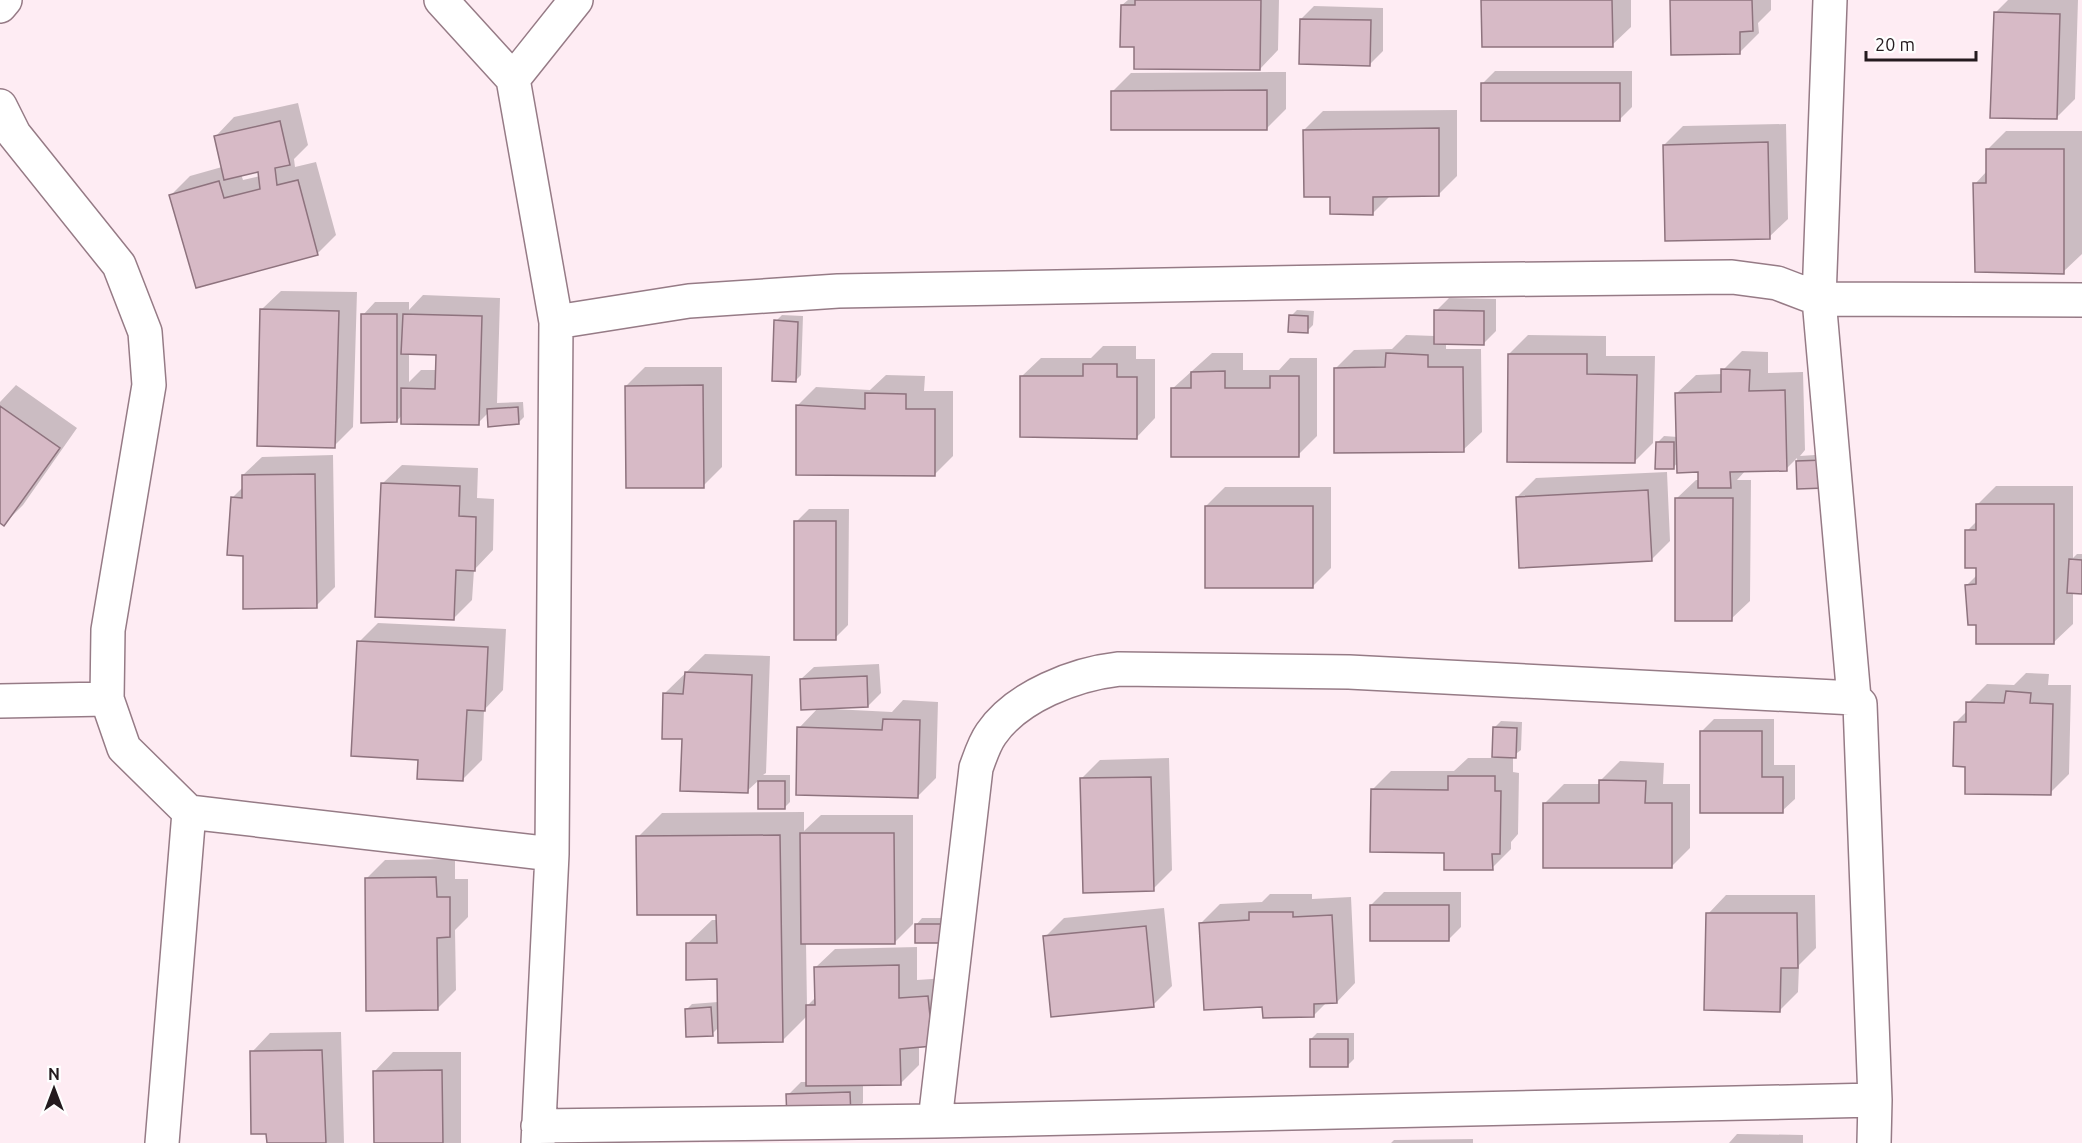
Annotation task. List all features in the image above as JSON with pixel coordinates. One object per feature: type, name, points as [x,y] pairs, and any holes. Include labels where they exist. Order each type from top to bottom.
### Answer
[{"type":"street","points":[[0,6],[5,0]]},
{"type":"street","points":[[441,0],[513,79],[556,322],[552,855],[538,1134],[935,1121],[1875,1100]]},
{"type":"street","points":[[513,79],[576,0]]},
{"type":"street","points":[[1830,0],[1819,299],[1854,698],[1860,704],[1875,1100],[1874,1143]]},
{"type":"street","points":[[0,106],[14,134],[119,265],[145,332],[149,385],[108,630],[107,699],[124,748],[189,812],[552,855]]},
{"type":"street","points":[[556,322],[689,301],[838,291],[1732,278],[1777,283],[1819,299],[2082,300]]},
{"type":"street","points":[[935,1121],[976,768],[990,735],[1008,714],[1062,681],[1090,672],[1119,669],[1349,672],[1854,698]]},
{"type":"street","points":[[0,701],[107,699]]},
{"type":"street","points":[[162,1143],[189,812]]},
{"type":"building","points":[[1135,0],[1261,0],[1260,70],[1134,69],[1134,47],[1120,47],[1121,5],[1135,5]]},
{"type":"building","points":[[1481,0],[1612,0],[1613,47],[1482,47]]},
{"type":"building","points":[[1670,0],[1752,0],[1753,31],[1740,32],[1740,54],[1671,55]]},
{"type":"building","points":[[1994,12],[2060,14],[2057,119],[1990,118]]},
{"type":"building","points":[[1300,19],[1371,20],[1370,66],[1299,64]]},
{"type":"building","points":[[1481,83],[1620,83],[1620,121],[1481,121]]},
{"type":"building","points":[[1267,90],[1267,130],[1111,130],[1111,91]]},
{"type":"building","points":[[280,121],[290,165],[275,168],[277,185],[298,180],[318,255],[196,288],[169,195],[219,181],[224,198],[260,189],[258,172],[224,180],[214,136]]},
{"type":"building","points":[[1439,128],[1439,196],[1373,197],[1373,215],[1330,214],[1330,197],[1304,197],[1303,130]]},
{"type":"building","points":[[1768,142],[1770,239],[1665,241],[1663,145]]},
{"type":"building","points":[[1986,149],[2064,149],[2064,274],[1975,272],[1973,183],[1986,183]]},
{"type":"building","points":[[260,309],[339,311],[335,448],[257,446]]},
{"type":"building","points":[[1434,310],[1484,311],[1484,345],[1434,344]]},
{"type":"building","points":[[361,314],[397,314],[397,422],[361,423]]},
{"type":"building","points":[[403,314],[482,316],[479,425],[401,424],[401,388],[435,389],[436,355],[401,354]]},
{"type":"building","points":[[1289,315],[1308,316],[1308,333],[1288,332]]},
{"type":"building","points":[[774,320],[798,322],[796,382],[772,381]]},
{"type":"building","points":[[1386,353],[1428,355],[1428,367],[1463,367],[1464,452],[1334,453],[1334,368],[1385,367]]},
{"type":"building","points":[[1508,354],[1587,354],[1587,374],[1637,375],[1635,463],[1507,462]]},
{"type":"building","points":[[1083,364],[1117,364],[1117,377],[1137,377],[1137,439],[1020,437],[1020,376],[1083,376]]},
{"type":"building","points":[[1721,369],[1750,370],[1749,391],[1785,390],[1787,471],[1730,472],[1731,488],[1698,488],[1698,472],[1677,473],[1675,393],[1721,392]]},
{"type":"building","points":[[1225,371],[1225,388],[1270,388],[1270,376],[1299,376],[1299,457],[1171,457],[1171,388],[1191,388],[1191,372]]},
{"type":"building","points":[[703,385],[704,488],[626,488],[625,386]]},
{"type":"building","points":[[865,393],[906,394],[906,409],[935,409],[935,476],[796,475],[796,405],[865,409]]},
{"type":"building","points":[[0,406],[60,448],[4,526],[0,523]]},
{"type":"building","points":[[518,407],[519,424],[488,427],[487,409]]},
{"type":"building","points":[[1656,442],[1674,442],[1674,469],[1655,469]]},
{"type":"building","points":[[1824,460],[1825,488],[1797,489],[1796,461]]},
{"type":"building","points":[[315,474],[317,608],[243,609],[243,556],[227,555],[231,497],[242,498],[242,475]]},
{"type":"building","points":[[381,483],[460,486],[459,516],[476,517],[475,571],[456,570],[454,620],[375,617]]},
{"type":"building","points":[[1648,490],[1652,561],[1519,568],[1516,497]]},
{"type":"building","points":[[1675,498],[1733,498],[1732,621],[1675,621]]},
{"type":"building","points":[[1976,504],[2054,504],[2054,644],[1976,644],[1976,625],[1968,625],[1965,585],[1976,584],[1976,568],[1965,568],[1965,530],[1976,530]]},
{"type":"building","points":[[1205,506],[1313,506],[1313,588],[1205,588]]},
{"type":"building","points":[[794,521],[836,521],[836,640],[794,640]]},
{"type":"building","points":[[2069,559],[2082,560],[2082,594],[2067,593]]},
{"type":"building","points":[[357,641],[488,647],[485,711],[467,710],[463,781],[417,779],[418,760],[351,756]]},
{"type":"building","points":[[685,672],[752,675],[748,793],[680,791],[682,739],[662,739],[663,693],[683,694]]},
{"type":"building","points":[[867,676],[868,707],[801,710],[800,679]]},
{"type":"building","points":[[2006,691],[2031,693],[2030,703],[2053,704],[2051,795],[1965,794],[1965,767],[1953,766],[1954,722],[1966,722],[1966,702],[2004,703]]},
{"type":"building","points":[[883,719],[920,720],[918,798],[796,795],[797,727],[882,730]]},
{"type":"building","points":[[1493,727],[1517,728],[1516,758],[1492,757]]},
{"type":"building","points":[[1700,731],[1762,731],[1762,777],[1783,777],[1783,813],[1700,813]]},
{"type":"building","points":[[1448,776],[1495,776],[1495,791],[1501,791],[1500,854],[1492,854],[1493,870],[1444,870],[1444,853],[1370,852],[1371,789],[1448,790]]},
{"type":"building","points":[[1151,777],[1154,891],[1083,893],[1080,778]]},
{"type":"building","points":[[1599,780],[1646,781],[1645,803],[1672,803],[1672,868],[1543,868],[1543,803],[1599,803]]},
{"type":"building","points":[[758,781],[785,781],[785,809],[758,809]]},
{"type":"building","points":[[800,833],[894,833],[895,944],[801,944]]},
{"type":"building","points":[[780,835],[783,1042],[718,1043],[717,979],[686,980],[686,943],[717,943],[716,915],[637,915],[636,836]]},
{"type":"building","points":[[436,877],[437,897],[450,897],[450,937],[437,938],[438,1010],[366,1011],[365,878]]},
{"type":"building","points":[[1370,905],[1449,905],[1449,941],[1370,941]]},
{"type":"building","points":[[1249,912],[1293,912],[1293,917],[1332,915],[1337,1003],[1314,1004],[1314,1017],[1263,1018],[1262,1007],[1204,1010],[1199,923],[1249,920]]},
{"type":"building","points":[[1706,913],[1797,913],[1798,968],[1781,968],[1780,1012],[1704,1010]]},
{"type":"building","points":[[915,924],[950,924],[950,943],[915,943]]},
{"type":"building","points":[[1146,926],[1154,1007],[1051,1017],[1043,936]]},
{"type":"building","points":[[899,965],[899,998],[928,996],[933,1046],[900,1049],[901,1085],[806,1086],[806,1005],[815,1005],[814,967]]},
{"type":"building","points":[[711,1007],[713,1036],[686,1037],[685,1009]]},
{"type":"building","points":[[1310,1039],[1348,1039],[1348,1067],[1310,1067]]},
{"type":"building","points":[[322,1050],[326,1143],[267,1143],[266,1134],[251,1134],[250,1051]]},
{"type":"building","points":[[442,1070],[443,1143],[374,1143],[373,1071]]},
{"type":"building","points":[[850,1092],[851,1117],[787,1119],[786,1094]]}]
